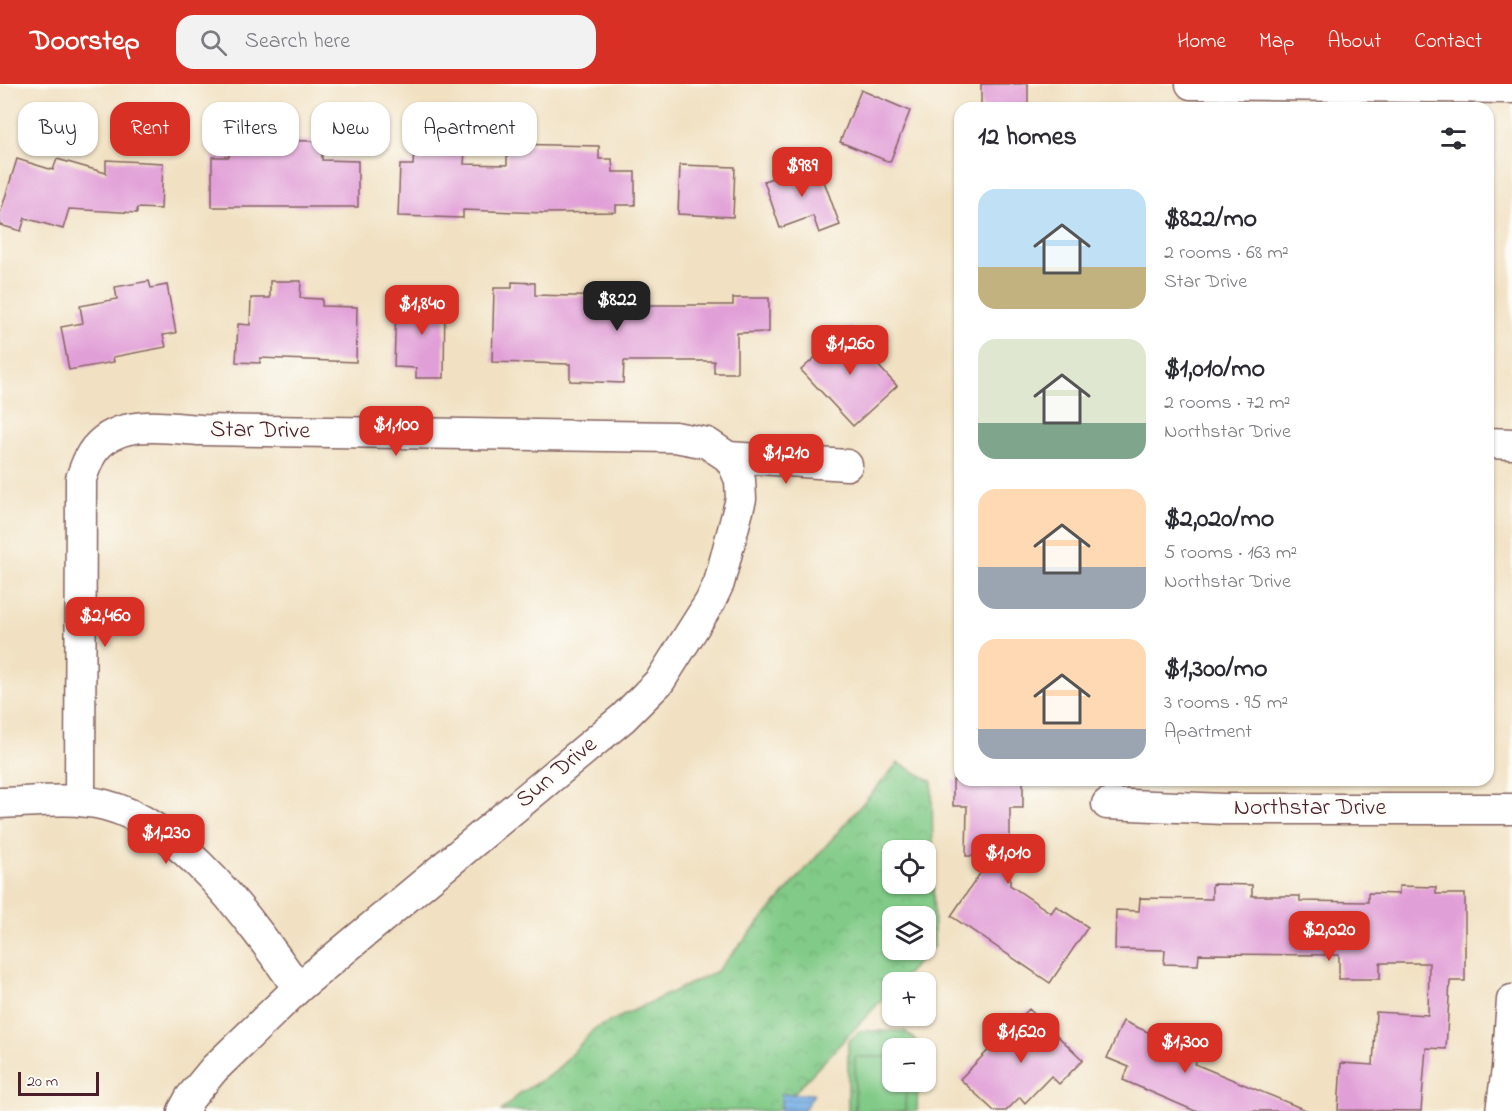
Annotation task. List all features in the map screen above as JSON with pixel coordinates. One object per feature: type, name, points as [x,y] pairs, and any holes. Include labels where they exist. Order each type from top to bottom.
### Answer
[{"type":"street","points":[[1191,84],[1512,88]]},
{"type":"street","name":"Star Drive","points":[[80,801],[81,479],[94,450],[112,435],[133,427],[675,437],[707,443],[728,457]]},
{"type":"street","points":[[1494,443],[1512,444]]},
{"type":"street","points":[[728,457],[848,465]]},
{"type":"street","name":"Sun Drive","points":[[183,1111],[190,1098],[214,1069],[298,988],[623,718],[660,681],[710,602],[719,583],[741,499],[740,480],[728,457]]},
{"type":"street","points":[[0,803],[80,801],[104,804],[142,819],[181,845],[242,912],[298,988]]},
{"type":"street","name":"Northstar Drive","points":[[1107,804],[1224,809],[1512,809]]},
{"type":"street","points":[[1501,1111],[1508,1069],[1512,1000]]},
{"type":"green space","points":[[898,763],[932,781],[933,840],[882,840],[882,894],[933,894],[934,906],[882,906],[882,960],[920,960],[909,972],[882,972],[882,1000],[777,1111],[501,1111],[520,1093],[555,1072],[594,1029],[717,971]]},
{"type":"green space","points":[[859,1031],[905,1031],[913,1038],[882,1038],[882,1092],[918,1092],[917,1111],[848,1111],[848,1042]]},
{"type":"green space","points":[[855,1057],[882,1057],[882,1092],[906,1092],[905,1111],[855,1111]]},
{"type":"water","points":[[781,1094],[814,1094],[803,1111],[781,1111]]},
{"type":"building","points":[[981,84],[1028,84],[1028,102],[981,102]]},
{"type":"building","points":[[861,90],[910,111],[890,162],[840,142]]},
{"type":"building","points":[[299,141],[311,141],[311,156],[322,156],[322,160],[358,161],[358,207],[212,207],[212,157],[299,156]]},
{"type":"building","points":[[537,145],[599,146],[599,159],[612,159],[613,172],[635,172],[635,205],[616,205],[616,212],[545,213],[463,210],[463,218],[398,216],[400,165],[413,165],[414,156],[465,156],[464,164],[507,165],[507,156],[537,156]]},
{"type":"building","points":[[17,159],[53,170],[57,159],[106,173],[106,160],[163,163],[161,209],[137,208],[137,213],[69,209],[63,229],[25,218],[21,231],[0,225],[0,214]]},
{"type":"building","points":[[817,162],[840,225],[819,233],[813,216],[780,228],[764,181]]},
{"type":"building","points":[[680,165],[735,167],[733,217],[678,214]]},
{"type":"building","points":[[149,281],[151,288],[167,285],[176,333],[163,335],[166,347],[113,357],[114,362],[69,370],[61,327],[83,323],[80,306],[117,299],[115,287]]},
{"type":"building","points":[[270,281],[301,281],[300,298],[322,299],[322,306],[357,307],[356,362],[260,358],[260,363],[236,362],[238,324],[250,325],[251,298],[270,298]]},
{"type":"building","points":[[512,282],[535,283],[535,295],[609,297],[608,305],[733,305],[733,298],[769,298],[769,332],[737,333],[737,373],[714,373],[714,361],[624,361],[623,383],[570,381],[570,364],[492,362],[494,288],[512,288]]},
{"type":"building","points":[[414,294],[445,294],[444,378],[416,378],[416,368],[394,367],[396,307],[414,307]]},
{"type":"building","points":[[850,326],[880,358],[875,362],[897,386],[853,426],[801,370]]},
{"type":"building","points":[[953,780],[954,786],[1023,786],[1023,808],[1010,808],[1010,885],[1051,913],[1056,906],[1088,927],[1050,983],[951,916],[992,856],[966,856],[967,806],[953,806]]},
{"type":"building","points":[[1212,884],[1252,885],[1252,896],[1300,896],[1300,901],[1368,902],[1368,893],[1399,894],[1399,886],[1436,887],[1436,894],[1465,894],[1465,981],[1450,981],[1446,1049],[1426,1048],[1421,1111],[1338,1110],[1341,1063],[1373,1065],[1376,1012],[1428,1015],[1429,963],[1380,963],[1380,979],[1339,979],[1339,955],[1199,954],[1198,965],[1164,964],[1165,950],[1115,949],[1116,910],[1139,911],[1140,898],[1212,899]]},
{"type":"building","points":[[1029,1009],[1083,1060],[1059,1084],[1051,1076],[1025,1103],[1020,1097],[1006,1111],[994,1111],[960,1079]]},
{"type":"building","points":[[1123,1021],[1168,1041],[1173,1028],[1205,1042],[1195,1064],[1308,1111],[1195,1111],[1123,1080],[1129,1067],[1107,1058]]}]
